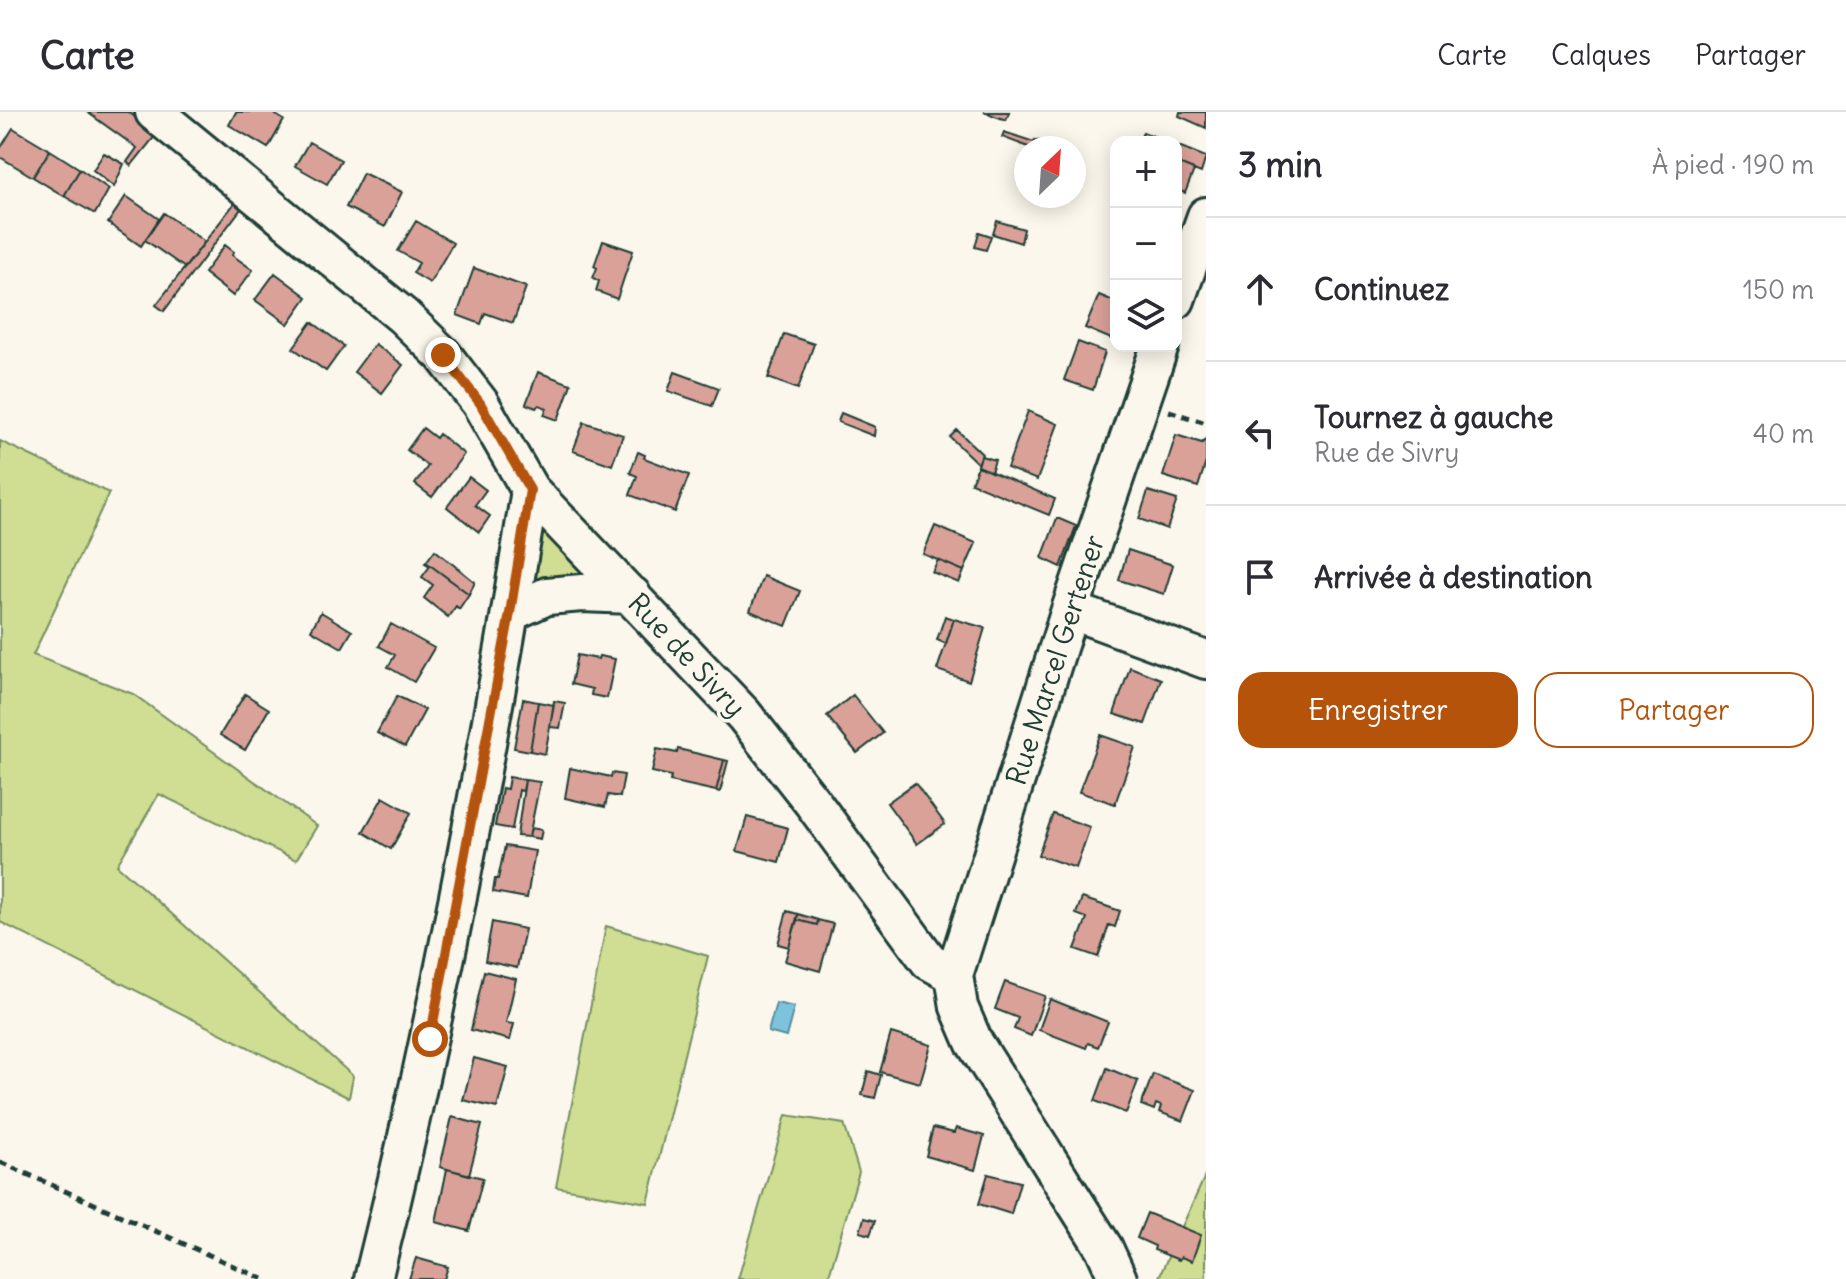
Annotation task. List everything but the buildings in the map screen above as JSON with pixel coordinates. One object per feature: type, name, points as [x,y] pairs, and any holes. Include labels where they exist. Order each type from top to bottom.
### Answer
[{"type":"street","name":"Rue de Sivry","points":[[154,112],[403,316],[443,355],[480,403],[530,490],[744,715],[929,961],[954,975]]},
{"type":"street","points":[[1182,283],[1206,216]]},
{"type":"street","name":"Rue Marcel Gertener","points":[[954,975],[1070,610],[1158,352]]},
{"type":"street","points":[[373,1279],[430,1039],[530,490]]},
{"type":"street","points":[[510,613],[547,596],[582,593],[632,595]]},
{"type":"street","points":[[1070,610],[1206,660]]},
{"type":"street","points":[[954,975],[959,1007],[974,1042],[1104,1248],[1118,1279]]},
{"type":"path","points":[[1140,401],[1206,423]]},
{"type":"path","points":[[0,1162],[263,1279]]},
{"type":"green space","points":[[0,441],[109,493],[33,655],[133,694],[317,826],[296,860],[159,794],[117,865],[353,1076],[349,1098],[0,922]]},
{"type":"green space","points":[[538,523],[585,569],[588,578],[532,590]]},
{"type":"green space","points":[[606,926],[708,956],[648,1203],[556,1187]]},
{"type":"green space","points":[[786,1115],[844,1124],[859,1172],[828,1279],[738,1279]]},
{"type":"green space","points":[[1206,1174],[1206,1279],[1160,1279],[1159,1277]]},
{"type":"water","points":[[776,1003],[794,1007],[786,1037],[768,1032]]},
{"type":"route","points":[[430,1039],[530,490],[480,403],[443,355]]}]
